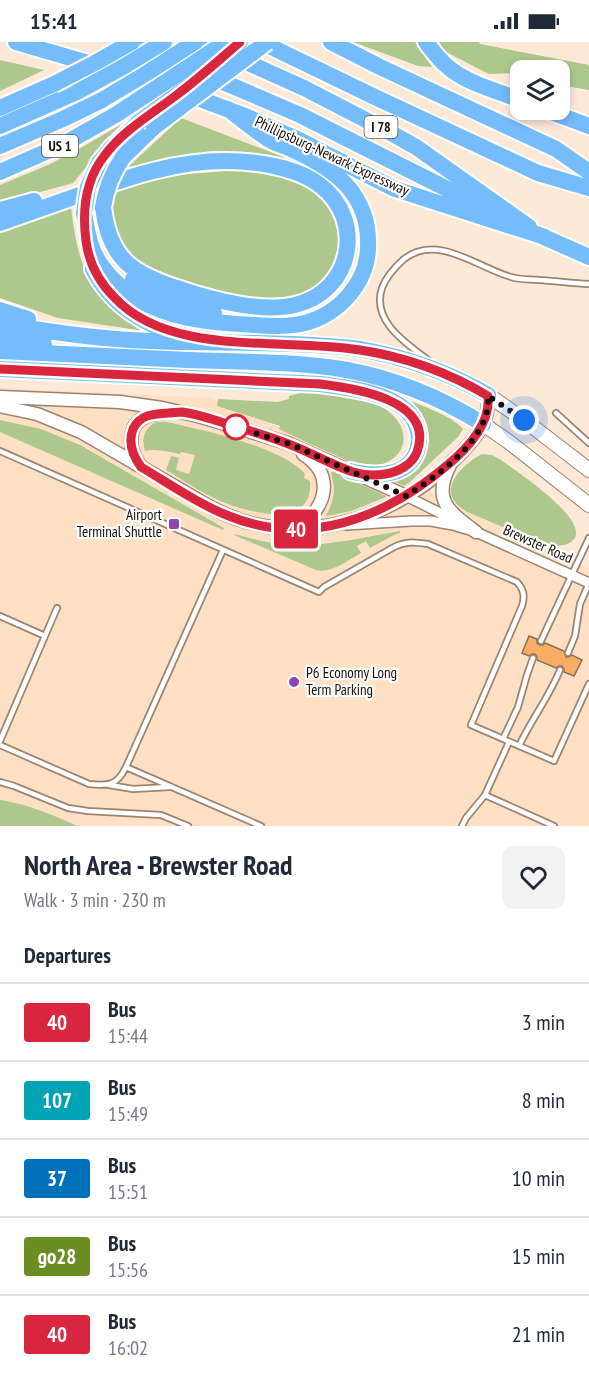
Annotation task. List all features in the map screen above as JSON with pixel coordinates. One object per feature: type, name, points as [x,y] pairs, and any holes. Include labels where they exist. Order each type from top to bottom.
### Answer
[{"type":"highway","name":"Phillipsburg-Newark Expressway","points":[[16,42],[152,83],[228,109],[295,138],[395,189],[545,237]]},
{"type":"highway","points":[[125,42],[300,115],[392,163],[545,237]]},
{"type":"highway","points":[[0,108],[54,84],[132,42]]},
{"type":"highway","points":[[0,126],[77,92],[164,42]]},
{"type":"highway","points":[[0,146],[102,100],[195,42]]},
{"type":"highway","name":"I 78","points":[[202,42],[304,87],[366,119],[416,147],[545,237],[589,257]]},
{"type":"highway","name":"US 1","points":[[0,172],[63,144],[117,114],[226,42]]},
{"type":"highway","points":[[240,42],[146,125],[110,178],[103,207],[104,230],[110,252],[124,272],[139,284],[166,298],[200,309],[247,320],[286,325]]},
{"type":"highway","name":"I 78","points":[[261,42],[538,173],[589,188]]},
{"type":"highway","points":[[249,343],[202,338],[167,331],[141,319],[124,307],[102,284],[92,266],[84,213],[88,187],[99,163],[111,148],[267,42]]},
{"type":"highway","points":[[331,42],[556,149],[589,159]]},
{"type":"highway","points":[[426,42],[448,67],[458,74],[510,96]]},
{"type":"highway","points":[[0,103],[54,84]]},
{"type":"highway","points":[[84,213],[90,242],[97,259],[115,281],[142,302],[171,314],[243,324],[286,325],[303,323],[320,317],[345,300],[363,272],[367,256],[368,240],[364,217],[355,195],[337,176],[309,158],[269,140],[228,109]]},
{"type":"highway","points":[[570,119],[589,126]]},
{"type":"highway","points":[[556,149],[589,172]]},
{"type":"highway","points":[[0,210],[134,175],[192,163],[224,161],[266,165],[304,176],[319,184],[326,189],[341,210],[347,226],[348,243],[342,267],[335,280],[312,300],[281,307],[232,303],[157,281],[126,262],[109,237],[103,207]]},
{"type":"highway","points":[[0,223],[134,175]]},
{"type":"highway","points":[[0,310],[56,327],[113,338]]},
{"type":"highway","points":[[0,323],[54,332],[152,341],[328,346],[359,349],[404,359],[447,374],[488,396]]},
{"type":"highway","points":[[0,337],[167,359]]},
{"type":"highway","points":[[0,351],[299,365],[345,370],[391,381],[434,397],[483,424]]},
{"type":"highway","points":[[0,369],[306,383],[348,388],[388,400],[411,415],[417,426],[419,438],[417,450],[410,463],[399,470],[385,474],[372,475],[350,471]]},
{"type":"highway","points":[[0,379],[95,381],[217,379]]},
{"type":"main road","points":[[488,396],[524,420],[589,470]]},
{"type":"main road","points":[[483,424],[589,505]]},
{"type":"street","name":"Brewster Road","points":[[327,526],[367,516],[387,507],[451,463],[483,424],[488,409],[488,396]]},
{"type":"street","name":"Brewster Road","points":[[0,397],[120,402],[181,412],[290,444],[589,583]]},
{"type":"street","name":"Brewster Road","points":[[0,406],[37,414],[68,425],[212,508],[231,517],[259,525],[288,529],[420,521],[453,525],[476,532]]},
{"type":"street","points":[[141,467],[134,456],[131,443],[132,431],[138,421],[147,416],[181,412]]},
{"type":"street","points":[[288,529],[309,518],[319,506],[323,493],[323,481],[319,469],[290,444]]},
{"type":"street","points":[[451,463],[441,486],[443,499],[452,512],[476,532]]},
{"type":"lane","points":[[447,374],[401,338],[383,316],[380,298],[382,290],[392,271],[408,256],[426,250],[445,250],[513,278],[589,284]]},
{"type":"lane","points":[[556,413],[589,443]]},
{"type":"lane","points":[[0,451],[319,592],[404,542],[428,544],[517,582],[524,594],[522,606],[471,724],[554,761],[589,684]]},
{"type":"lane","points":[[541,641],[589,538]]},
{"type":"lane","points":[[57,608],[0,743],[89,784],[114,783],[123,774],[222,550]]},
{"type":"lane","points":[[568,653],[575,636],[580,604],[589,583]]},
{"type":"lane","points":[[0,616],[45,636]]},
{"type":"lane","points":[[503,739],[518,707],[533,658]]},
{"type":"lane","points":[[519,746],[530,723],[554,685],[560,670]]},
{"type":"lane","points":[[462,826],[485,795],[509,742]]},
{"type":"lane","points":[[126,767],[261,826]]},
{"type":"lane","points":[[0,782],[68,808],[88,812],[156,814],[188,826]]},
{"type":"lane","points":[[107,784],[133,789],[170,787]]},
{"type":"lane","points":[[485,795],[554,826]]},
{"type":"shaded area","name":"P6 Economy Long Term Parking","points":[[0,388],[211,398],[400,478],[589,569],[589,826],[0,826]]},
{"type":"green space","points":[[353,42],[415,42],[432,67],[418,66]]},
{"type":"green space","points":[[434,42],[479,42],[563,60],[510,60],[510,73],[489,74],[442,50]]},
{"type":"green space","points":[[0,60],[44,70],[0,91]]},
{"type":"green space","points":[[570,61],[589,65],[589,90],[570,87]]},
{"type":"green space","points":[[181,118],[286,158],[213,151],[128,167]]},
{"type":"green space","points":[[122,124],[73,183],[0,203],[0,185],[48,165]]},
{"type":"green space","points":[[239,170],[295,178],[325,199],[340,226],[339,250],[324,284],[296,299],[258,300],[198,287],[138,262],[117,238],[113,221],[113,189],[163,176]]},
{"type":"green space","points":[[71,207],[80,256],[89,279],[108,303],[144,331],[58,318],[0,298],[0,230]]},
{"type":"green space","points":[[308,391],[358,399],[384,408],[396,418],[402,429],[404,439],[401,449],[386,463],[373,466],[359,465],[279,429],[280,426],[217,406],[218,399],[278,402],[289,399],[289,396]]},
{"type":"green space","points":[[404,399],[444,416],[463,429],[458,437],[404,486],[395,482],[418,465],[427,443],[422,421]]},
{"type":"green space","points":[[0,420],[41,429],[80,445],[224,528],[223,530],[0,432]]},
{"type":"green space","points":[[156,422],[167,422],[220,435],[279,456],[294,464],[305,474],[304,478],[310,481],[308,497],[301,507],[290,513],[276,514],[260,513],[211,497],[166,470],[171,456],[179,458],[176,470],[189,474],[195,455],[158,450],[145,451],[144,434]]},
{"type":"green space","points":[[482,454],[492,455],[501,460],[548,495],[570,518],[576,529],[573,541],[560,545],[542,543],[467,512],[457,505],[451,492],[452,485],[459,472],[470,461]]},
{"type":"green space","points":[[332,471],[386,497],[351,511],[326,516],[333,495]]},
{"type":"green space","points":[[400,531],[370,548],[366,541],[357,546],[361,553],[339,566],[322,571],[234,535],[279,544],[307,545],[347,541]]},
{"type":"green space","points":[[0,800],[30,807],[78,826],[0,826]]},
{"type":"building","points":[[529,636],[537,639],[540,645],[545,643],[564,651],[566,657],[572,655],[582,660],[574,676],[564,672],[562,666],[556,668],[537,660],[535,654],[529,656],[522,653]]},
{"type":"bus line","name":"40","points":[[0,369],[320,384],[348,388],[382,397],[411,415],[417,426],[419,438],[414,457],[405,467],[392,473],[379,475],[350,471],[290,444],[181,412],[154,414],[138,421],[132,431],[131,443],[134,456],[141,467],[221,513],[249,523],[277,529],[337,525],[381,510],[417,489],[451,463],[476,434],[486,416],[488,396],[447,374],[404,359],[359,349],[249,343],[167,331],[141,319],[124,307],[108,292],[96,275],[89,256],[84,226],[86,196],[94,171],[125,134],[190,85],[240,42]]},
{"type":"place","name":"Airport Terminal Shuttle","points":[[174,524]]},
{"type":"place","name":"P6 Economy Long Term Parking","points":[[294,682]]},
{"type":"route","points":[[236,427],[290,444],[406,496],[451,463],[464,450],[483,424],[488,396],[524,420]]}]
